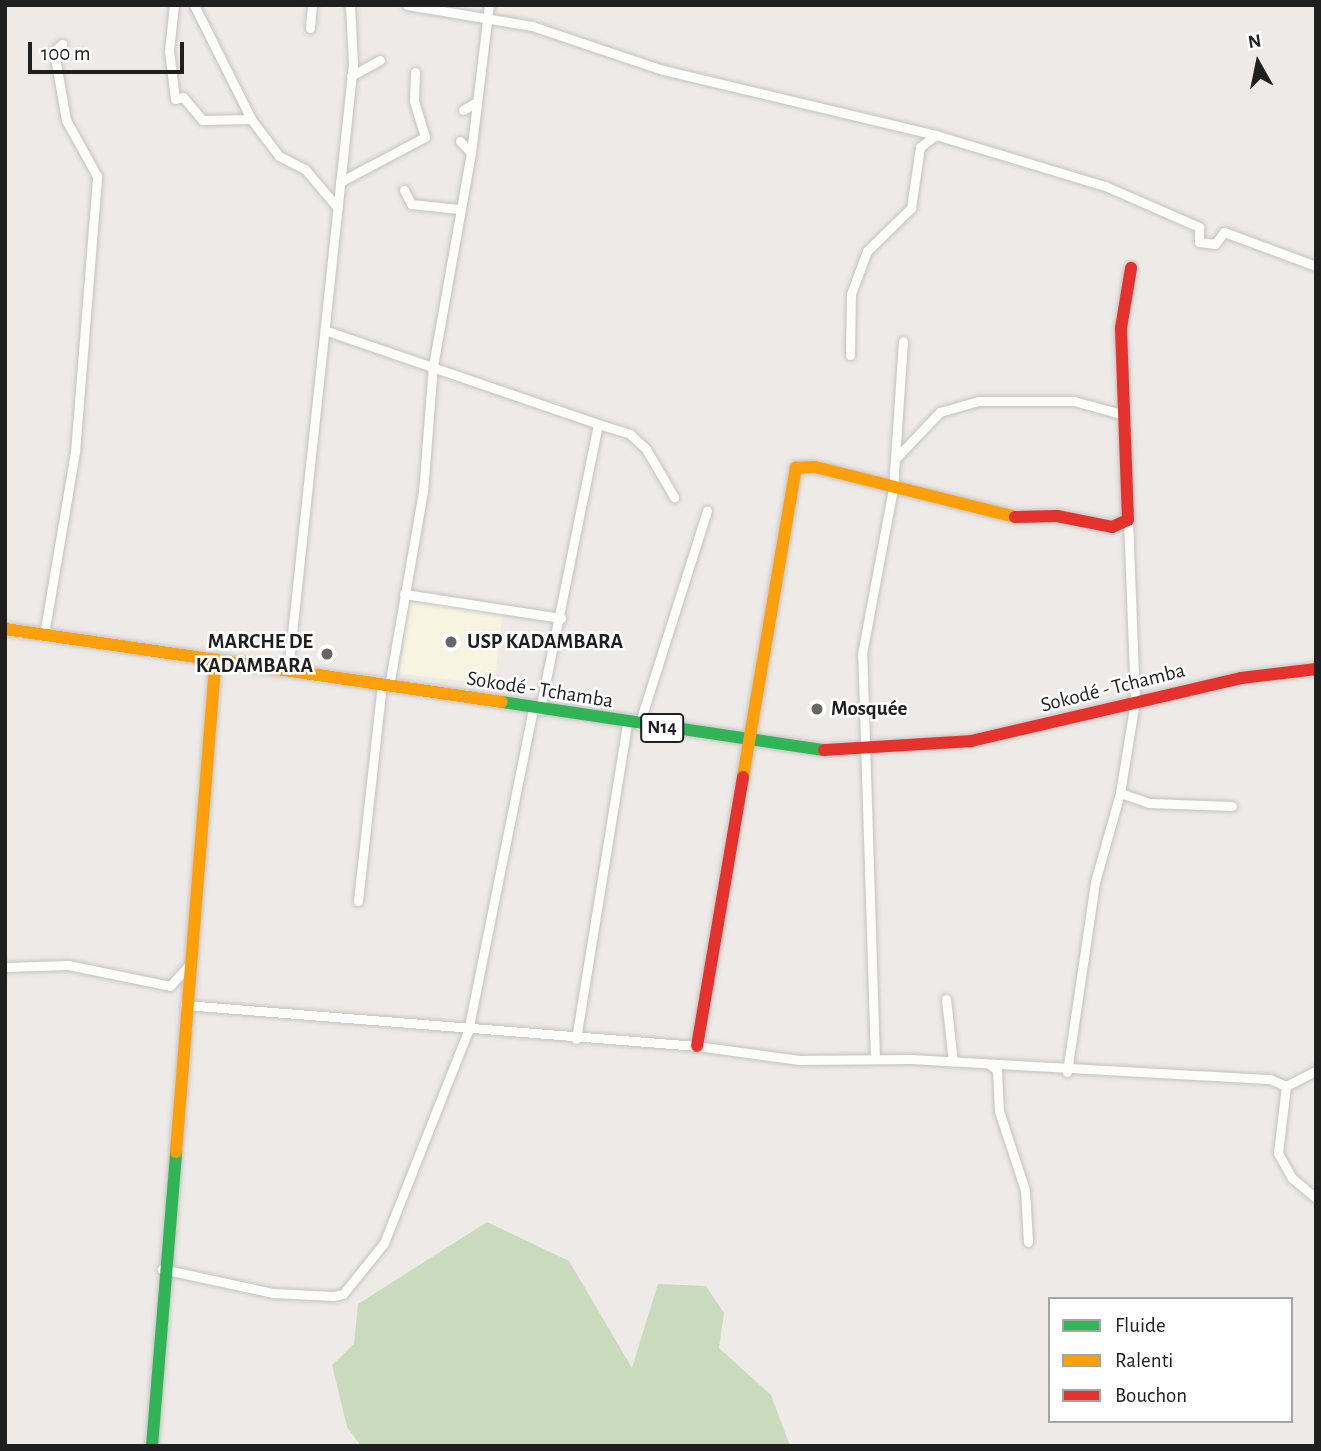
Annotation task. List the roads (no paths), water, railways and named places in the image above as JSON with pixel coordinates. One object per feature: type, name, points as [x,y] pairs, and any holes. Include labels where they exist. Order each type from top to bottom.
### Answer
[{"type":"main road","points":[[697,1046],[796,468],[893,488],[1000,518],[1057,516],[1112,527],[1128,520],[1121,328],[1132,268]]},
{"type":"main road","name":"Sokodé - Tchamba","points":[[5,629],[747,742],[869,751],[971,741],[1135,701],[1316,669]]},
{"type":"main road","points":[[152,1446],[162,1269],[185,1005],[192,961],[216,660]]},
{"type":"street","points":[[174,5],[169,50],[175,99],[183,97],[202,120],[251,119]]},
{"type":"street","points":[[194,5],[251,119],[279,156],[305,169],[337,207]]},
{"type":"street","points":[[310,28],[312,5]]},
{"type":"street","points":[[288,671],[327,331],[351,76],[350,5]]},
{"type":"street","points":[[407,5],[487,16],[663,70],[936,135],[1105,186],[1199,228],[1199,242],[1215,244],[1224,232],[1316,266]]},
{"type":"street","points":[[358,901],[385,686],[424,492],[433,366],[471,153],[489,5]]},
{"type":"street","points":[[44,635],[75,452],[77,362],[97,176],[66,120],[54,51],[62,44]]},
{"type":"street","points":[[351,76],[380,60]]},
{"type":"street","points":[[340,182],[425,137],[414,101],[415,72]]},
{"type":"street","points":[[463,110],[477,102]]},
{"type":"street","points":[[850,355],[851,294],[867,251],[911,208],[920,148],[936,135]]},
{"type":"street","points":[[460,141],[471,153]]},
{"type":"street","points":[[404,190],[411,204],[459,209]]},
{"type":"street","points":[[327,331],[630,434],[646,449],[674,497]]},
{"type":"street","points":[[875,1059],[869,751],[862,654],[893,488],[903,341]]},
{"type":"street","points":[[896,458],[940,412],[978,401],[1074,401],[1125,415]]},
{"type":"street","points":[[162,1269],[273,1293],[343,1294],[393,1229],[468,1031],[536,709],[561,618],[598,424]]},
{"type":"street","points":[[576,1039],[633,724],[707,511]]},
{"type":"street","points":[[1068,1072],[1095,882],[1121,793],[1135,701],[1128,520]]},
{"type":"street","points":[[404,594],[561,618]]},
{"type":"street","points":[[1121,793],[1149,803],[1232,806]]},
{"type":"street","points":[[5,967],[68,965],[170,986],[192,961]]},
{"type":"street","points":[[946,999],[953,1062]]},
{"type":"street","points":[[185,1005],[468,1031],[697,1046],[799,1060],[953,1062],[1068,1072],[1270,1079],[1286,1086]]},
{"type":"street","points":[[988,1064],[997,1070],[999,1111],[1025,1190],[1028,1242]]},
{"type":"street","points":[[1286,1086],[1316,1071]]},
{"type":"street","points":[[1286,1086],[1278,1153],[1292,1178],[1316,1198]]},
{"type":"place","name":"USP KADAMBARA","points":[[451,642]]},
{"type":"place","name":"MARCHE DE KADAMBARA","points":[[327,654]]},
{"type":"place","name":"Mosquée","points":[[817,709]]}]
